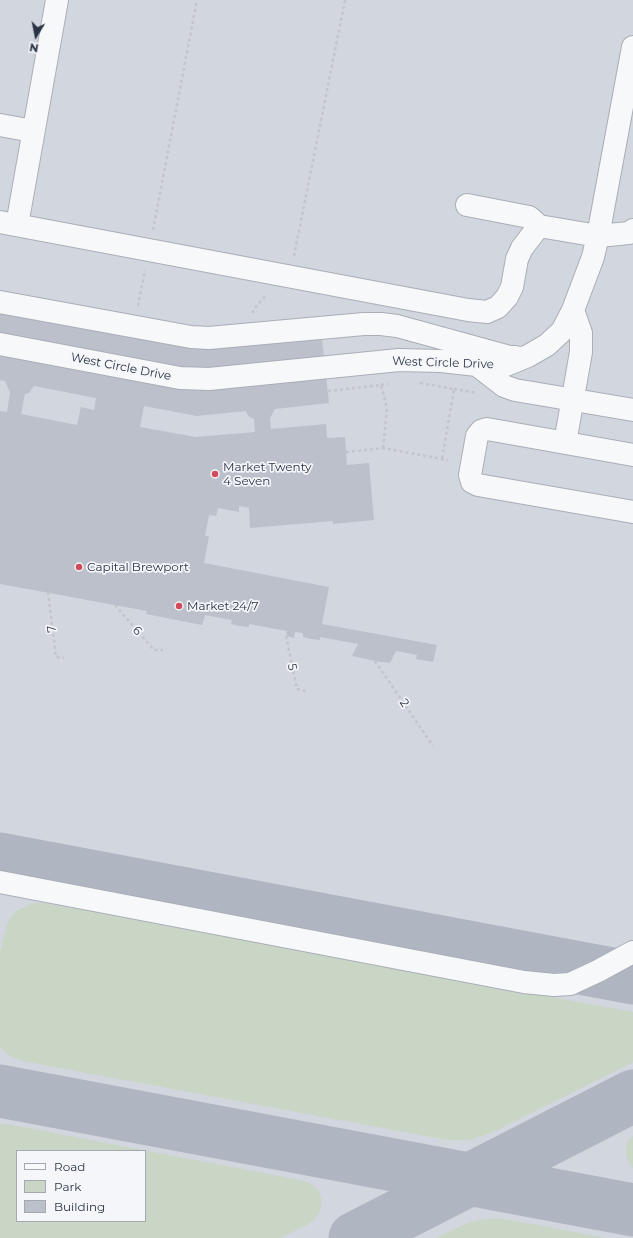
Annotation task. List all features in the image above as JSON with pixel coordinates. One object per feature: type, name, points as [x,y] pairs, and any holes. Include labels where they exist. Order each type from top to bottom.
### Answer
[{"type":"street","points":[[57,0],[33,131],[8,224],[451,306],[476,312],[486,312],[498,307],[507,297],[512,287],[517,259],[522,248],[539,226]]},
{"type":"street","name":"West Circle Drive","points":[[0,344],[180,378],[209,379],[399,360],[441,361],[477,365],[506,365],[528,356],[547,345],[562,331],[573,310],[593,257],[633,47]]},
{"type":"street","points":[[0,125],[33,131]]},
{"type":"street","points":[[467,205],[530,217],[539,226],[598,236],[628,233],[633,230]]},
{"type":"street","points":[[0,302],[191,337],[209,338],[364,324],[381,324],[397,326],[510,357],[528,356]]},
{"type":"street","points":[[565,443],[581,352],[581,333],[573,310]]},
{"type":"street","points":[[477,365],[504,386],[515,390],[633,410]]},
{"type":"street","points":[[633,455],[487,429],[481,431],[477,436],[470,475],[472,482],[478,485],[633,512]]},
{"type":"street","points":[[0,882],[524,982],[554,985],[570,984],[633,952]]},
{"type":"path","points":[[134,326],[197,0]]},
{"type":"path","points":[[296,247],[345,0]]},
{"type":"path","points":[[328,391],[381,386],[395,382]]},
{"type":"path","points":[[417,382],[454,389],[442,459]]},
{"type":"path","points":[[381,386],[387,408],[383,448]]},
{"type":"path","points":[[346,452],[383,448],[448,460]]},
{"type":"path","name":"7","points":[[48,592],[56,657],[64,658]]},
{"type":"path","name":"6","points":[[115,605],[154,650],[163,650]]},
{"type":"path","name":"5","points":[[286,636],[297,689],[306,691]]},
{"type":"path","name":"2","points":[[376,661],[433,746]]},
{"type":"shaded area","points":[[0,0],[633,0],[633,1238],[0,1238]]},
{"type":"green space","points":[[44,903],[633,1012],[633,1062],[491,1133],[473,1139],[455,1140],[442,1139],[22,1061],[9,1055],[0,1047],[0,954],[6,927],[10,918],[16,911],[31,904]]},
{"type":"green space","points":[[0,1124],[143,1150],[16,1150],[16,1222],[146,1222],[146,1151],[305,1181],[313,1186],[318,1190],[321,1198],[319,1213],[308,1224],[280,1238],[0,1238]]},
{"type":"green space","points":[[633,1136],[633,1168],[626,1156],[626,1147]]},
{"type":"green space","points":[[486,1219],[505,1219],[606,1238],[436,1238],[467,1223]]},
{"type":"building","points":[[0,305],[200,342],[321,330],[329,403],[275,409],[270,418],[271,429],[326,424],[327,438],[345,437],[347,465],[369,463],[374,520],[333,524],[333,521],[250,528],[249,508],[239,506],[239,512],[218,508],[216,516],[209,515],[205,536],[209,536],[204,563],[329,587],[322,624],[437,645],[433,662],[416,659],[417,655],[396,651],[390,663],[375,661],[352,656],[358,644],[320,637],[320,640],[311,639],[303,637],[303,633],[295,632],[294,638],[286,636],[287,631],[249,624],[249,627],[239,626],[231,624],[232,620],[205,615],[202,625],[146,614],[147,611],[0,584],[0,411],[7,412],[10,392],[5,381],[0,380]],"holes":[[[34,386],[96,398],[94,410],[81,407],[77,425],[21,414],[25,394],[29,393]],[[144,406],[197,416],[246,411],[248,416],[254,419],[255,432],[196,437],[140,427]]]},
{"type":"taxiway","points":[[0,859],[633,978]]},
{"type":"taxiway","points":[[0,1091],[633,1210]]},
{"type":"taxiway","points":[[355,1238],[633,1096]]},
{"type":"place","name":"Market Twenty 4 Seven","points":[[215,474]]},
{"type":"place","name":"Capital Brewport","points":[[79,567]]},
{"type":"place","name":"Market 24/7","points":[[179,606]]}]
